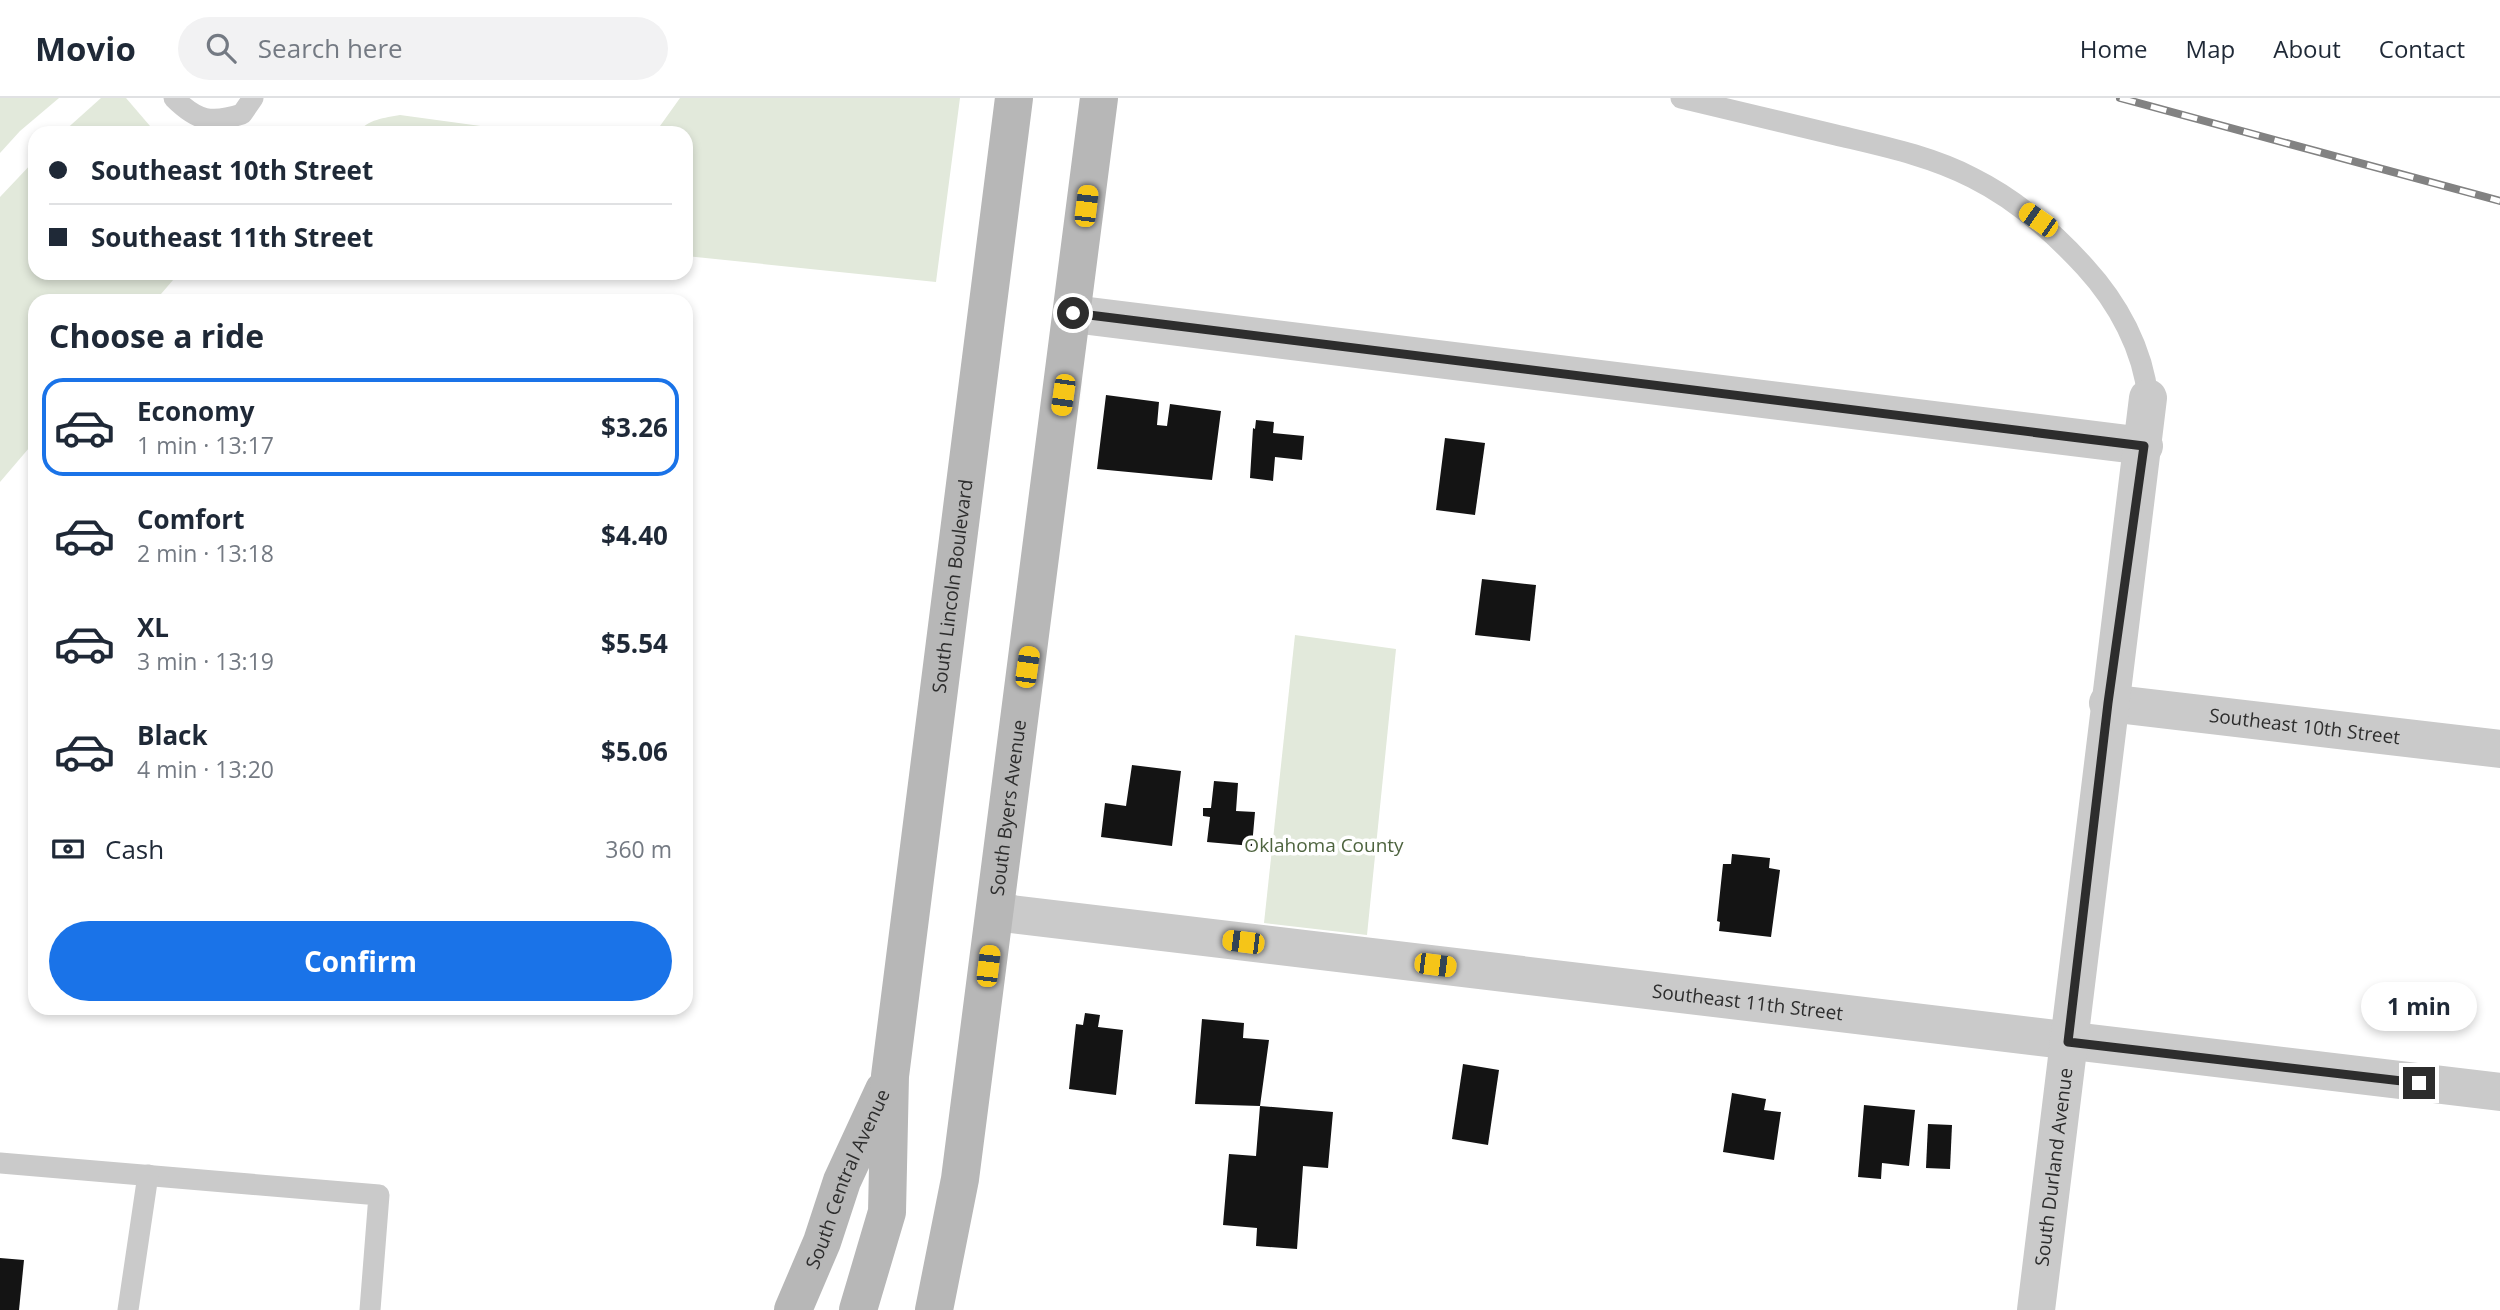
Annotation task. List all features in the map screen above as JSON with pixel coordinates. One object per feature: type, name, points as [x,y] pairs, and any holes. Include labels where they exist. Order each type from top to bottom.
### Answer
[{"type":"main road","name":"South Lincoln Boulevard","points":[[890,1076],[1014,98]]},
{"type":"main road","name":"South Byers Avenue","points":[[934,1310],[960,1179],[1099,98]]},
{"type":"main road","name":"South Central Avenue","points":[[793,1310],[822,1242],[842,1181],[890,1076]]},
{"type":"main road","name":"South Central Avenue","points":[[858,1310],[887,1212],[890,1076]]},
{"type":"street","points":[[1073,313],[2144,446]]},
{"type":"street","name":"South Durland Avenue","points":[[2036,1310],[2108,703],[2144,446],[2148,398]]},
{"type":"street","name":"Southeast 10th Street","points":[[2108,703],[2500,749]]},
{"type":"street","name":"Southeast 11th Street","points":[[995,912],[2500,1092]]},
{"type":"lane","points":[[174,98],[190,114],[207,120],[242,114],[253,98]]},
{"type":"lane","points":[[1681,98],[1890,148],[1972,177],[2002,194],[2038,220],[2100,284],[2124,321],[2145,369],[2148,398]]},
{"type":"lane","points":[[0,1163],[379,1195],[370,1310]]},
{"type":"lane","points":[[128,1310],[148,1175]]},
{"type":"green space","points":[[0,98],[59,98],[20,131],[0,153]]},
{"type":"green space","points":[[101,98],[126,98],[150,126],[70,126]]},
{"type":"green space","points":[[680,98],[960,98],[936,282],[693,257],[693,126],[660,126]]},
{"type":"green space","points":[[400,115],[480,126],[365,126],[382,118]]},
{"type":"green space","points":[[28,167],[28,280],[173,280],[161,294],[28,294],[28,449],[0,482],[0,197]]},
{"type":"green space","name":"Oklahoma County","points":[[1295,635],[1396,649],[1367,935],[1264,923]]},
{"type":"building","points":[[1106,395],[1159,402],[1157,425],[1167,426],[1170,404],[1221,411],[1212,480],[1097,469]]},
{"type":"building","points":[[1256,420],[1274,422],[1273,433],[1304,436],[1302,460],[1275,457],[1273,481],[1250,478],[1253,428],[1255,429]]},
{"type":"building","points":[[1445,438],[1485,443],[1475,515],[1436,510]]},
{"type":"building","points":[[1482,579],[1536,585],[1530,641],[1475,635]]},
{"type":"building","points":[[1132,765],[1181,771],[1172,846],[1101,837],[1105,803],[1126,806]]},
{"type":"building","points":[[1214,781],[1238,783],[1236,811],[1255,812],[1252,846],[1207,842],[1210,817],[1203,816],[1203,808],[1211,808]]},
{"type":"building","points":[[1732,854],[1770,858],[1769,868],[1780,870],[1771,937],[1719,931],[1720,922],[1717,921],[1723,864],[1731,864]]},
{"type":"building","points":[[1085,1013],[1100,1015],[1098,1027],[1123,1030],[1116,1095],[1069,1089],[1076,1024],[1083,1025]]},
{"type":"building","points":[[1202,1019],[1244,1023],[1243,1038],[1269,1040],[1260,1106],[1195,1104]]},
{"type":"building","points":[[1463,1064],[1499,1070],[1488,1145],[1452,1139]]},
{"type":"building","points":[[1732,1093],[1766,1099],[1764,1110],[1781,1112],[1774,1160],[1723,1152]]},
{"type":"building","points":[[1864,1105],[1915,1110],[1909,1166],[1882,1163],[1881,1179],[1858,1177]]},
{"type":"building","points":[[1260,1106],[1333,1112],[1328,1168],[1303,1166],[1297,1249],[1256,1246],[1257,1228],[1223,1225],[1229,1154],[1256,1156]]},
{"type":"building","points":[[1928,1124],[1952,1125],[1950,1169],[1926,1168]]},
{"type":"building","points":[[0,1258],[24,1260],[19,1310],[0,1310]]},
{"type":"railway","points":[[2120,98],[2500,201]]},
{"type":"route","points":[[1073,313],[2144,446],[2108,703],[2068,1042],[2419,1083]]}]
